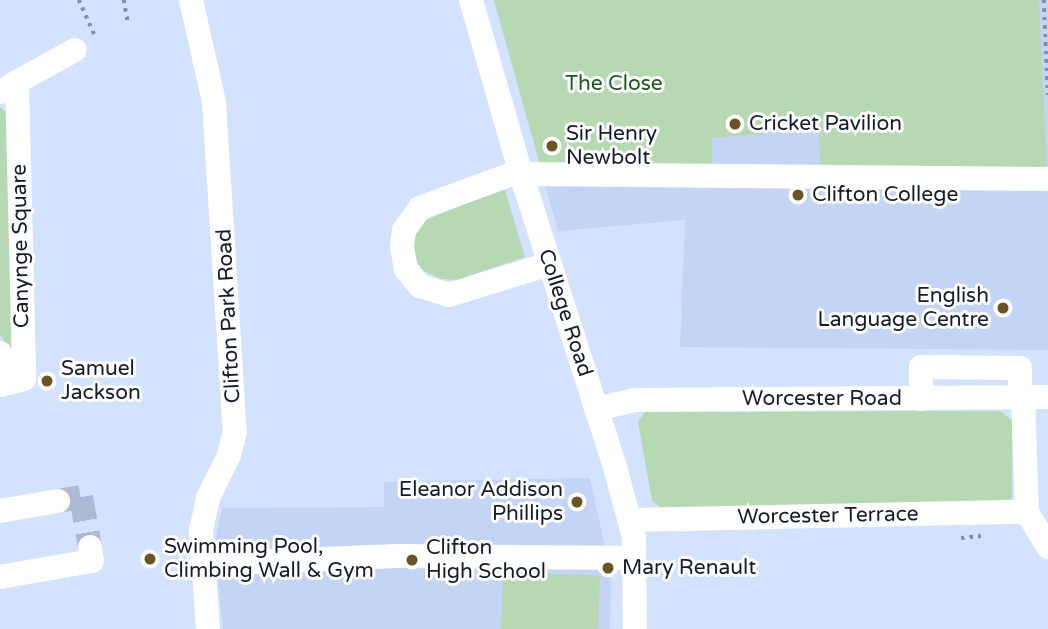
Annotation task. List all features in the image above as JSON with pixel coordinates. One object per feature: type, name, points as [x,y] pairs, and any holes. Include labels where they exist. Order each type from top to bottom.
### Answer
[{"type":"street","name":"Clifton Park Road","points":[[191,0],[214,102],[225,235],[235,432],[229,455],[208,498],[201,531],[201,564],[208,629]]},
{"type":"street","name":"College Road","points":[[471,0],[521,172],[634,537],[635,629]]},
{"type":"street","points":[[8,87],[86,45]]},
{"type":"street","name":"Canynge Square","points":[[0,353],[8,383],[24,379],[8,87]]},
{"type":"street","points":[[549,264],[449,295],[420,286],[406,269],[404,230],[419,208],[521,172],[1048,179]]},
{"type":"street","points":[[1021,397],[1027,512],[1048,547]]},
{"type":"street","name":"Worcester Road","points":[[596,409],[634,400],[1048,397]]},
{"type":"street","points":[[0,511],[58,501]]},
{"type":"street","name":"Worcester Terrace","points":[[629,520],[1027,512]]},
{"type":"street","points":[[0,577],[92,561],[90,547]]},
{"type":"street","points":[[201,564],[398,556],[633,558]]},
{"type":"path","points":[[79,0],[86,45]]},
{"type":"path","points":[[124,0],[128,23]]},
{"type":"path","points":[[1044,0],[1048,95]]},
{"type":"shaded area","name":"Clifton College","points":[[494,0],[1048,0],[1048,350],[680,347],[685,220],[558,231]]},
{"type":"shaded area","name":"Clifton High School","points":[[590,478],[611,574],[610,629],[223,629],[214,546],[222,508],[384,507],[384,482]]},
{"type":"green space","name":"The Close","points":[[494,0],[1039,0],[1047,172],[820,171],[819,119],[761,134],[712,138],[712,169],[542,171]]},
{"type":"green space","points":[[0,108],[7,112],[18,348],[10,351],[0,334]]},
{"type":"green space","points":[[504,187],[525,257],[457,280],[441,279],[424,271],[412,256],[413,238],[421,222]]},
{"type":"green space","points":[[1000,411],[1012,420],[1012,498],[1000,505],[665,511],[652,501],[638,422],[645,412]]},
{"type":"green space","points":[[503,572],[600,575],[598,629],[501,629]]},
{"type":"tunnel","points":[[58,501],[81,497],[90,547]]},
{"type":"place","name":"Cricket Pavilion","points":[[735,124]]},
{"type":"place","name":"Sir Henry Newbolt","points":[[552,146]]},
{"type":"place","name":"Clifton College","points":[[798,195]]},
{"type":"place","name":"English Language Centre","points":[[1003,308]]},
{"type":"place","name":"Samuel Jackson","points":[[47,381]]},
{"type":"place","name":"Eleanor Addison Phillips","points":[[577,502]]},
{"type":"place","name":"Swimming Pool, Climbing Wall & Gym","points":[[150,559]]},
{"type":"place","name":"Clifton High School","points":[[412,560]]},
{"type":"place","name":"Mary Renault","points":[[608,568]]}]
